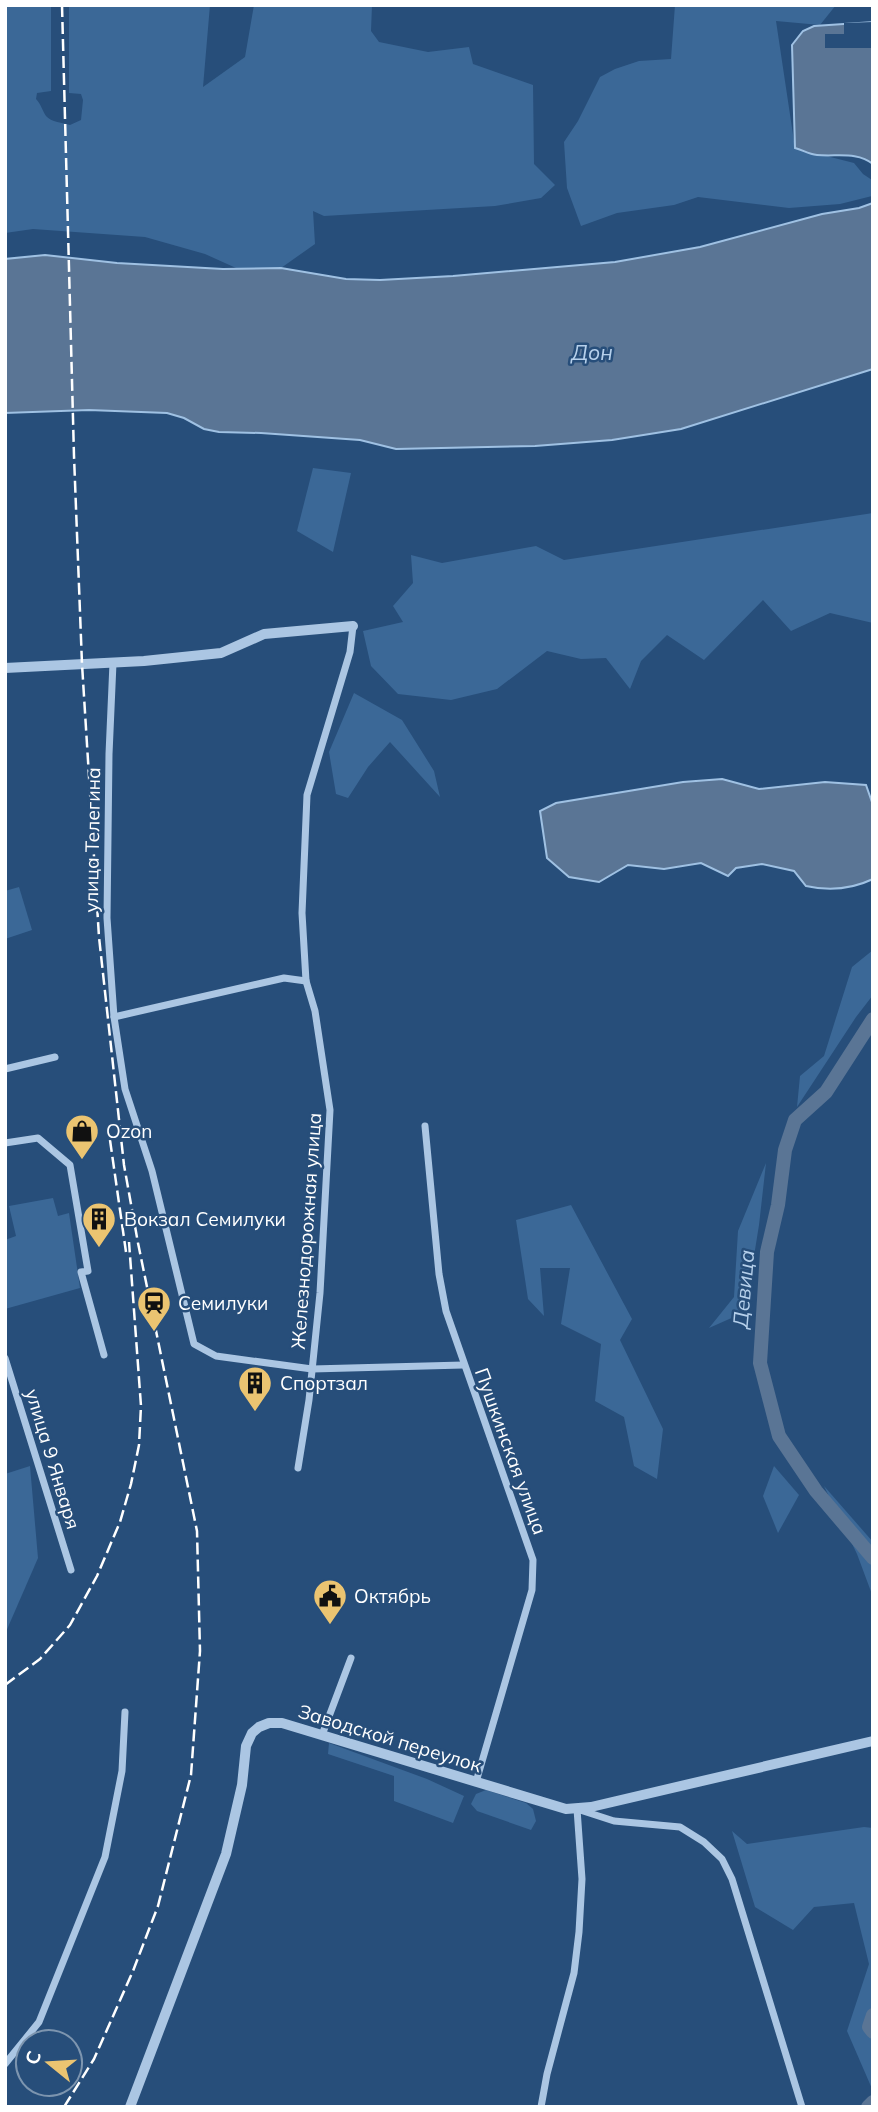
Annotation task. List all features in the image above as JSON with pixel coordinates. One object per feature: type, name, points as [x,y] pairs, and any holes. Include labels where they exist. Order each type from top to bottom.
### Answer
[{"type":"street","points":[[5,668],[113,663],[221,653],[264,634],[353,626]]},
{"type":"street","name":"Железнодорожная улица","points":[[298,1468],[320,1293],[330,1110],[315,1011],[306,981],[302,913],[307,795],[350,652],[353,626]]},
{"type":"street","name":"улица Телегина","points":[[113,663],[107,918],[114,1017],[125,1089],[152,1171],[194,1344],[216,1356],[312,1369],[463,1365]]},
{"type":"street","points":[[114,1017],[284,978],[306,981]]},
{"type":"street","points":[[5,1069],[55,1057]]},
{"type":"street","name":"Пушкинская улица","points":[[425,1126],[439,1274],[446,1311],[533,1560],[532,1590],[476,1782]]},
{"type":"street","points":[[5,1142],[38,1138],[70,1166],[88,1271],[80,1272],[104,1354]]},
{"type":"street","name":"улица 9 Января","points":[[5,1358],[71,1570]]},
{"type":"street","points":[[323,1735],[351,1658]]},
{"type":"street","points":[[5,2064],[39,2022],[105,1857],[122,1771],[125,1712]]},
{"type":"street","name":"Заводской переулок","points":[[130,2107],[226,1854],[242,1785],[246,1746],[251,1733],[269,1723],[282,1723],[537,1801],[566,1809],[577,1809]]},
{"type":"street","points":[[577,1809],[873,1741]]},
{"type":"street","points":[[541,2107],[574,1973],[582,1880],[577,1809]]},
{"type":"street","points":[[577,1809],[614,1821],[680,1827],[704,1842],[722,1859],[732,1879],[803,2107]]},
{"type":"shaded area","points":[[5,5],[51,5],[51,91],[37,93],[36,99],[48,118],[70,125],[81,120],[83,100],[81,94],[69,93],[69,5],[210,5],[203,87],[245,57],[254,5],[372,5],[371,31],[379,42],[428,52],[469,47],[473,64],[533,85],[534,164],[555,185],[541,198],[495,206],[324,216],[313,211],[315,244],[281,268],[236,268],[205,254],[145,237],[33,229],[5,233]]},
{"type":"shaded area","points":[[675,5],[836,5],[820,25],[776,21],[795,148],[854,163],[872,180],[872,196],[840,204],[789,208],[698,197],[674,205],[617,213],[581,226],[567,188],[564,142],[600,77],[639,61],[671,59]]},
{"type":"shaded area","points":[[313,468],[351,473],[333,552],[297,531]]},
{"type":"shaded area","points":[[873,513],[873,623],[830,613],[791,631],[763,600],[704,660],[667,635],[641,661],[630,689],[606,658],[581,659],[547,651],[497,689],[451,700],[398,694],[371,666],[363,631],[403,622],[393,606],[413,583],[411,555],[442,563],[536,546],[564,560]]},
{"type":"shaded area","points":[[354,693],[402,720],[434,771],[440,797],[390,742],[368,767],[348,798],[336,794],[329,752]]},
{"type":"shaded area","points":[[19,887],[32,930],[5,939],[5,891]]},
{"type":"shaded area","points":[[873,950],[873,995],[797,1107],[800,1076],[824,1056],[852,967]]},
{"type":"shaded area","points":[[766,1163],[745,1312],[709,1328],[734,1297],[738,1231]]},
{"type":"shaded area","points":[[53,1198],[58,1216],[69,1213],[80,1288],[5,1309],[5,1240],[16,1236],[9,1206]]},
{"type":"shaded area","points":[[571,1205],[632,1319],[620,1340],[663,1429],[657,1479],[634,1466],[624,1417],[595,1401],[601,1344],[561,1324],[570,1268],[540,1268],[544,1316],[528,1299],[516,1220]]},
{"type":"shaded area","points":[[30,1466],[38,1558],[5,1634],[5,1474]]},
{"type":"shaded area","points":[[774,1466],[799,1495],[778,1533],[763,1496]]},
{"type":"shaded area","points":[[824,1486],[873,1542],[873,1597],[857,1554]]},
{"type":"shaded area","points":[[329,1743],[427,1779],[464,1796],[453,1823],[394,1801],[394,1776],[328,1754]]},
{"type":"shaded area","points":[[486,1790],[526,1803],[533,1809],[536,1821],[531,1830],[477,1811],[471,1804],[476,1794]]},
{"type":"shaded area","points":[[864,1827],[873,1828],[873,2091],[847,2031],[869,1964],[854,1903],[814,1907],[793,1930],[755,1907],[732,1831],[747,1844]]},
{"type":"water","points":[[873,22],[873,164],[860,157],[817,155],[795,148],[792,45],[803,31],[814,26]]},
{"type":"water","name":"Дон","points":[[873,203],[873,369],[681,429],[612,440],[535,446],[396,449],[360,440],[219,432],[204,429],[184,418],[167,413],[89,410],[5,413],[5,259],[45,255],[117,263],[223,269],[281,268],[346,279],[453,276],[615,262],[700,247]]},
{"type":"water","points":[[722,779],[759,789],[825,782],[866,785],[873,805],[873,879],[848,887],[823,888],[806,886],[794,871],[762,864],[736,868],[728,876],[701,863],[664,869],[628,865],[599,882],[569,877],[547,858],[540,811],[556,803],[683,782]]},
{"type":"pier","points":[[873,22],[873,48],[825,48],[825,34],[844,34],[844,23]]},
{"type":"waterway","name":"Девица","points":[[873,1019],[826,1092],[795,1120],[785,1150],[778,1205],[767,1252],[760,1363],[779,1436],[816,1491],[873,1558]]},
{"type":"waterway","name":"Девица","points":[[873,2015],[869,2027],[873,2032]]},
{"type":"waterway","name":"Девица","points":[[868,2107],[873,2102]]},
{"type":"railway","points":[[62,5],[82,664],[99,937],[124,1165],[197,1531],[200,1651],[191,1775],[158,1906],[94,2059],[64,2107]]},
{"type":"railway","points":[[110,1140],[126,1252]]},
{"type":"railway","points":[[5,1685],[40,1659],[70,1625],[97,1576],[120,1522],[131,1484],[139,1445],[141,1406],[129,1242]]},
{"type":"place","name":"Ozon","points":[[82,1161]]},
{"type":"place","name":"Вокзал Семилуки","points":[[99,1249]]},
{"type":"place","name":"Семилуки","points":[[154,1333]]},
{"type":"place","name":"Спортзал","points":[[255,1413]]},
{"type":"place","name":"Октябрь","points":[[330,1626]]}]
